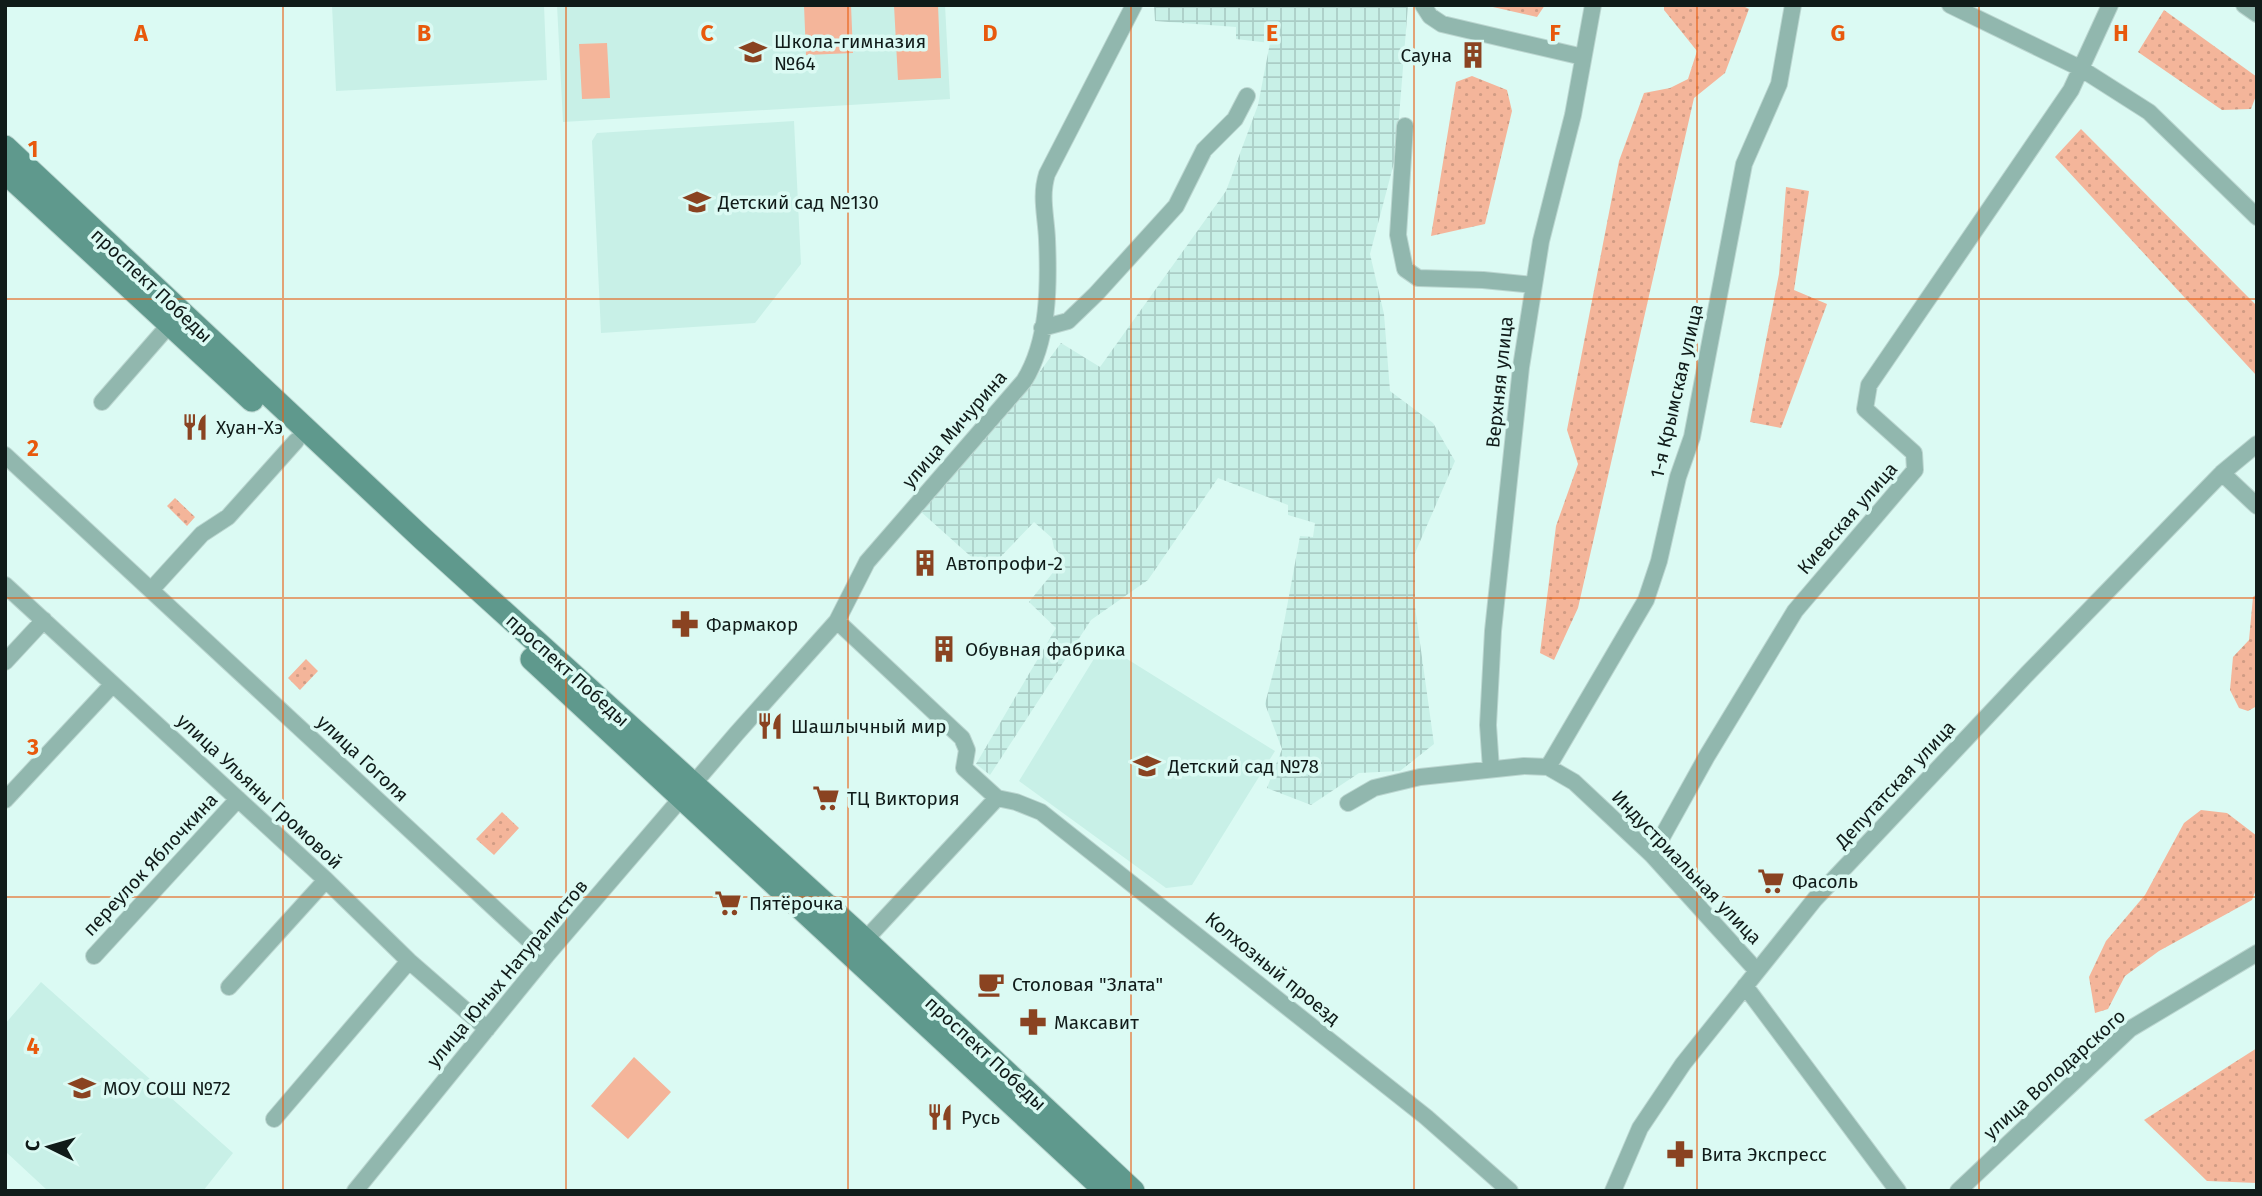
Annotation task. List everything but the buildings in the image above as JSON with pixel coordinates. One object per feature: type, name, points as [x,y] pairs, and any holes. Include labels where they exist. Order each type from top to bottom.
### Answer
[{"type":"main road","name":"проспект Победы","points":[[5,147],[423,539],[1106,1191]]},
{"type":"main road","name":"проспект Победы","points":[[5,172],[296,441],[687,791],[865,940],[1133,1191]]},
{"type":"street","name":"улица Мичурина","points":[[687,791],[837,621],[867,562],[1024,382],[1039,348],[1042,328],[1047,258],[1042,195],[1044,184],[1060,144],[1134,5]]},
{"type":"street","points":[[1423,5],[1430,16],[1442,23],[1583,57]]},
{"type":"street","name":"Верхняя улица","points":[[1491,769],[1488,725],[1496,586],[1521,367],[1541,240],[1573,115],[1593,5]]},
{"type":"street","name":"1-я Крымская улица","points":[[1548,767],[1646,600],[1659,561],[1678,477],[1692,437],[1744,164],[1779,85],[1793,5]]},
{"type":"street","points":[[1950,5],[2080,68],[2149,112],[2257,217]]},
{"type":"street","name":"Киевская улица","points":[[1652,855],[1707,756],[1795,611],[1915,470],[1914,453],[1865,409],[1869,385],[2071,90],[2110,5]]},
{"type":"street","points":[[2244,5],[2257,14]]},
{"type":"street","points":[[1042,328],[1068,321],[1097,294],[1176,206],[1204,150],[1235,119],[1247,96]]},
{"type":"street","points":[[1405,126],[1398,235],[1405,269],[1418,278],[1483,279],[1533,285]]},
{"type":"street","points":[[102,402],[170,324]]},
{"type":"street","points":[[151,590],[202,534],[228,517],[296,441]]},
{"type":"street","name":"Депутатская улица","points":[[1614,1191],[1640,1128],[1683,1064],[1815,899],[2028,673],[2222,473],[2257,443]]},
{"type":"street","name":"улица Гоголя","points":[[5,455],[546,956]]},
{"type":"street","points":[[2222,473],[2257,506]]},
{"type":"street","name":"улица Ульяны Громовой","points":[[5,585],[326,880],[409,961],[487,1029]]},
{"type":"street","points":[[5,662],[44,620]]},
{"type":"street","name":"Колхозный проезд","points":[[837,621],[962,737],[967,750],[964,768],[997,798],[1041,812],[1426,1117],[1510,1191]]},
{"type":"street","points":[[5,800],[113,684]]},
{"type":"street","points":[[1348,803],[1374,788],[1408,779],[1524,766],[1548,767]]},
{"type":"street","name":"Индустриальная улица","points":[[1548,767],[1574,782],[1652,855],[1758,971]]},
{"type":"street","name":"улица Юных Натуралистов","points":[[355,1191],[546,956],[687,791]]},
{"type":"street","points":[[865,940],[997,798]]},
{"type":"street","name":"переулок Яблочкина","points":[[94,956],[238,799]]},
{"type":"street","points":[[229,987],[326,880]]},
{"type":"street","name":"улица Володарского","points":[[1958,1191],[2130,1029],[2257,953]]},
{"type":"street","points":[[274,1119],[409,961]]},
{"type":"street","points":[[1745,986],[1898,1191]]},
{"type":"shaded area","points":[[332,5],[544,5],[547,80],[336,91]]},
{"type":"shaded area","name":"Школа-гимназия №64","points":[[557,5],[945,5],[950,99],[563,122]]},
{"type":"shaded area","points":[[804,5],[851,5],[853,53],[806,55]]},
{"type":"shaded area","points":[[894,5],[938,5],[941,78],[898,80]]},
{"type":"shaded area","points":[[1154,5],[1408,5],[1396,155],[1370,254],[1384,314],[1390,391],[1433,423],[1455,461],[1415,553],[1415,607],[1434,744],[1400,771],[1359,773],[1311,805],[1267,788],[1282,749],[1265,704],[1279,650],[1300,536],[1313,537],[1315,523],[1288,515],[1288,505],[1218,478],[1148,580],[1091,620],[990,775],[976,764],[1056,628],[1029,602],[1064,559],[1054,548],[1052,538],[1034,522],[987,571],[920,511],[1030,385],[1061,343],[1100,367],[1226,191],[1258,105],[1270,43],[1236,39],[1236,27],[1155,21]]},
{"type":"shaded area","points":[[1484,5],[1545,5],[1537,17]]},
{"type":"shaded area","points":[[1664,5],[1741,5],[1749,9],[1725,73],[1694,98],[1578,608],[1554,660],[1540,653],[1556,526],[1578,464],[1567,430],[1619,161],[1644,93],[1670,88],[1688,79],[1697,51],[1664,10]]},
{"type":"shaded area","points":[[2164,10],[2257,77],[2257,93],[2251,109],[2222,110],[2138,52]]},
{"type":"shaded area","points":[[607,43],[610,98],[582,99],[579,44]]},
{"type":"shaded area","points":[[1472,76],[1507,90],[1512,111],[1485,224],[1431,236],[1456,82]]},
{"type":"shaded area","name":"Детский сад №130","points":[[794,121],[801,264],[755,323],[601,333],[592,141],[597,133]]},
{"type":"shaded area","points":[[2081,129],[2257,306],[2256,375],[2055,157]]},
{"type":"shaded area","points":[[1786,187],[1809,191],[1794,290],[1827,304],[1781,428],[1750,422],[1779,274]]},
{"type":"shaded area","points":[[175,498],[195,517],[187,526],[167,506]]},
{"type":"shaded area","points":[[2257,594],[2257,706],[2248,711],[2239,708],[2230,690],[2233,657],[2249,640],[2253,597]]},
{"type":"shaded area","name":"Детский сад №78","points":[[1103,644],[1275,751],[1192,885],[1166,888],[1019,781]]},
{"type":"shaded area","points":[[306,659],[318,671],[300,690],[288,678]]},
{"type":"shaded area","points":[[2201,810],[2227,813],[2257,836],[2257,887],[2252,900],[2159,951],[2125,976],[2108,1009],[2095,1013],[2089,977],[2106,941],[2145,895],[2184,823]]},
{"type":"shaded area","points":[[502,812],[519,828],[494,855],[476,839]]},
{"type":"shaded area","name":"МОУ СОШ №72","points":[[41,982],[233,1153],[203,1191],[48,1191],[5,1151],[5,1024]]},
{"type":"shaded area","points":[[2257,1048],[2257,1183],[2207,1181],[2144,1120]]},
{"type":"shaded area","points":[[634,1057],[671,1092],[628,1139],[591,1106]]},
{"type":"place","name":"Школа-гимназия №64","points":[[753,52]]},
{"type":"place","name":"Сауна","points":[[1473,55]]},
{"type":"place","name":"Детский сад №130","points":[[697,202]]},
{"type":"place","name":"Хуан-Хэ","points":[[195,427]]},
{"type":"place","name":"Автопрофи-2","points":[[925,563]]},
{"type":"place","name":"Фармакор","points":[[685,624]]},
{"type":"place","name":"Обувная фабрика","points":[[944,649]]},
{"type":"place","name":"Шашлычный мир","points":[[770,726]]},
{"type":"place","name":"Детский сад №78","points":[[1147,766]]},
{"type":"place","name":"ТЦ Виктория","points":[[826,798]]},
{"type":"place","name":"Фасоль","points":[[1771,881]]},
{"type":"place","name":"Пятёрочка","points":[[728,903]]},
{"type":"place","name":"Столовая \"Злата\"","points":[[991,984]]},
{"type":"place","name":"Максавит","points":[[1033,1022]]},
{"type":"place","name":"МОУ СОШ №72","points":[[82,1088]]},
{"type":"place","name":"Русь","points":[[940,1117]]},
{"type":"place","name":"Вита Экспресс","points":[[1680,1154]]}]
